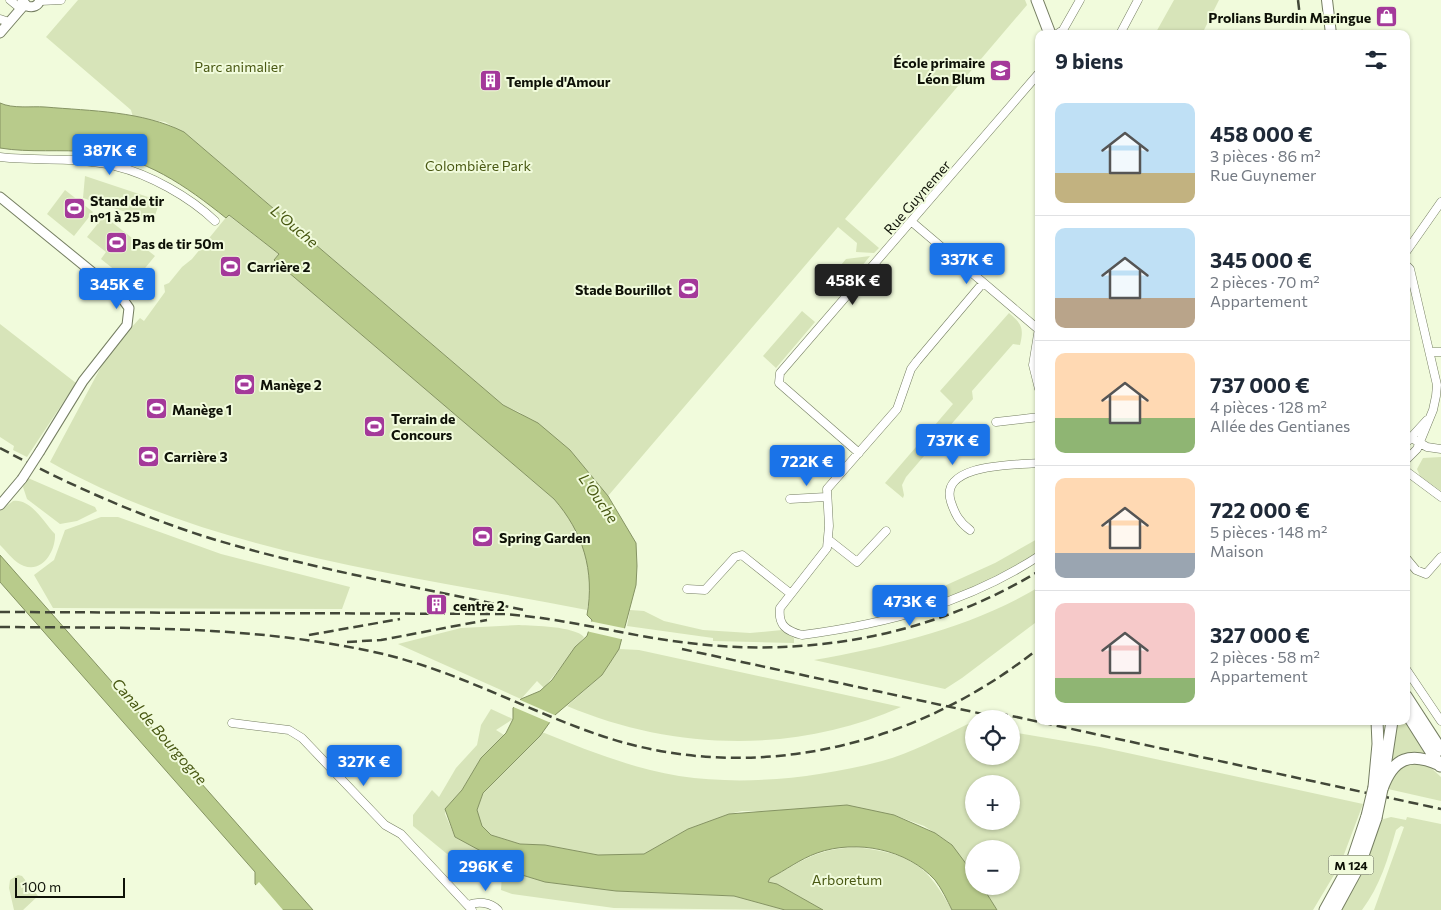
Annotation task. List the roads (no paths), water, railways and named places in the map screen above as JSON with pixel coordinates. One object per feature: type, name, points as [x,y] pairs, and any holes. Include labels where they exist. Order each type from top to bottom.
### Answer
[{"type":"main road","points":[[1037,0],[1048,30]]},
{"type":"main road","points":[[1328,0],[1331,30]]},
{"type":"main road","points":[[1410,702],[1441,750]]},
{"type":"main road","points":[[1410,717],[1427,727]]},
{"type":"main road","points":[[1410,720],[1440,766]]},
{"type":"main road","name":"M 124","points":[[1377,725],[1378,788]]},
{"type":"main road","name":"M 124","points":[[1378,744],[1389,725]]},
{"type":"main road","name":"M 124","points":[[1336,910],[1360,864],[1372,817],[1390,725]]},
{"type":"main road","name":"M 124","points":[[1378,788],[1390,771],[1405,759],[1422,757],[1440,766]]},
{"type":"main road","name":"M 124","points":[[1325,910],[1352,861],[1372,817]]},
{"type":"street","points":[[10,0],[34,6],[40,1],[61,0]]},
{"type":"street","points":[[1063,30],[1080,0]]},
{"type":"street","points":[[1122,30],[1138,0]]},
{"type":"street","points":[[0,33],[23,4]]},
{"type":"street","points":[[0,19],[9,22]]},
{"type":"street","name":"Rue Guynemer","points":[[859,453],[779,383],[780,373],[1035,78]]},
{"type":"street","points":[[0,157],[44,161],[71,160],[115,166],[158,183],[207,213],[215,221]]},
{"type":"street","points":[[0,197],[119,294],[129,308],[127,325],[83,380],[22,479],[0,505]]},
{"type":"street","points":[[1410,247],[1441,202]]},
{"type":"street","points":[[912,222],[982,284],[1035,326]]},
{"type":"street","points":[[1410,269],[1430,352],[1436,396],[1417,449],[1410,456]]},
{"type":"street","points":[[982,284],[911,369],[896,409],[828,489],[826,497],[829,540],[823,555],[780,608],[781,622],[791,633],[802,636],[908,616],[975,590],[1035,558]]},
{"type":"street","points":[[1035,350],[1033,365],[1035,373]]},
{"type":"street","points":[[1430,352],[1441,352]]},
{"type":"street","points":[[1434,372],[1441,366]]},
{"type":"street","points":[[1410,439],[1430,416]]},
{"type":"street","points":[[996,422],[1035,417]]},
{"type":"street","points":[[1410,440],[1419,442],[1427,448],[1441,450]]},
{"type":"street","points":[[970,530],[959,522],[950,500],[951,486],[960,475],[974,470],[1035,463]]},
{"type":"street","points":[[1410,474],[1441,497]]},
{"type":"street","points":[[790,499],[826,497]]},
{"type":"street","points":[[829,540],[853,561],[857,562],[886,531]]},
{"type":"street","points":[[687,589],[705,590],[735,557],[742,555],[792,594]]},
{"type":"street","points":[[1410,563],[1416,570],[1426,574],[1441,558]]},
{"type":"street","points":[[1410,675],[1441,721]]},
{"type":"street","points":[[232,722],[289,730],[302,738],[385,825],[400,834],[470,908],[475,902],[487,904],[498,910]]},
{"type":"water","name":"L'Ouche","points":[[0,103],[16,107],[45,107],[116,113],[151,120],[184,132],[503,405],[538,423],[570,450],[608,496],[636,543],[636,585],[619,649],[602,675],[555,715],[540,736],[483,793],[477,810],[482,826],[491,835],[520,844],[545,845],[598,855],[644,854],[688,829],[729,814],[847,805],[894,815],[935,833],[952,845],[965,863],[965,895],[988,895],[997,910],[952,910],[938,883],[923,869],[896,854],[864,847],[832,849],[817,853],[770,878],[768,882],[777,884],[823,910],[785,910],[734,896],[616,891],[545,882],[522,875],[507,859],[492,857],[455,837],[445,809],[462,790],[481,758],[506,733],[513,719],[513,708],[521,699],[540,691],[552,680],[575,647],[587,636],[592,620],[587,615],[589,599],[588,568],[573,525],[554,499],[274,260],[279,254],[229,215],[226,218],[180,184],[163,174],[129,160],[91,152],[0,148]]},
{"type":"water","name":"Canal de Bourgogne","points":[[0,555],[313,910],[278,910],[255,884],[255,872],[0,582]]},
{"type":"railway","points":[[1298,0],[1302,30]]},
{"type":"railway","points":[[0,448],[52,475],[133,511],[216,540],[331,570],[524,610]]},
{"type":"railway","points":[[0,612],[505,614],[529,616],[689,643],[734,647],[780,647],[825,644],[870,637],[914,626],[957,611],[999,593],[1035,573]]},
{"type":"railway","points":[[309,635],[400,619]]},
{"type":"railway","points":[[347,642],[381,640],[487,620]]},
{"type":"railway","points":[[0,627],[141,628],[234,632],[327,643],[404,659],[432,668],[599,735],[657,750],[715,757],[773,756],[830,748],[886,733],[940,711],[991,682],[1035,651]]},
{"type":"railway","points":[[682,649],[965,710]]},
{"type":"railway","points":[[1020,718],[1035,721]]},
{"type":"railway","points":[[1053,725],[1441,809]]},
{"type":"place","name":"Prolians Burdin Maringue","points":[[1387,17]]},
{"type":"place","name":"École primaire Léon Blum","points":[[1001,70]]},
{"type":"place","name":"Temple d'Amour","points":[[490,81]]},
{"type":"place","name":"Stand de tir n°1 à 25 m","points":[[74,208]]},
{"type":"place","name":"Pas de tir 50m","points":[[116,243]]},
{"type":"place","name":"Carrière 2","points":[[231,266]]},
{"type":"place","name":"Stade Bourillot","points":[[688,289]]},
{"type":"place","name":"Manège 2","points":[[244,384]]},
{"type":"place","name":"Manège 1","points":[[156,409]]},
{"type":"place","name":"Terrain de Concours","points":[[375,426]]},
{"type":"place","name":"Carrière 3","points":[[148,456]]},
{"type":"place","name":"Spring Garden","points":[[483,537]]},
{"type":"place","name":"centre 2","points":[[437,605]]},
{"type":"park label","name":"Parc animalier","points":[[239,66]]},
{"type":"park label","name":"Colombière Park","points":[[478,165]]},
{"type":"park label","name":"Arboretum","points":[[847,879]]}]
